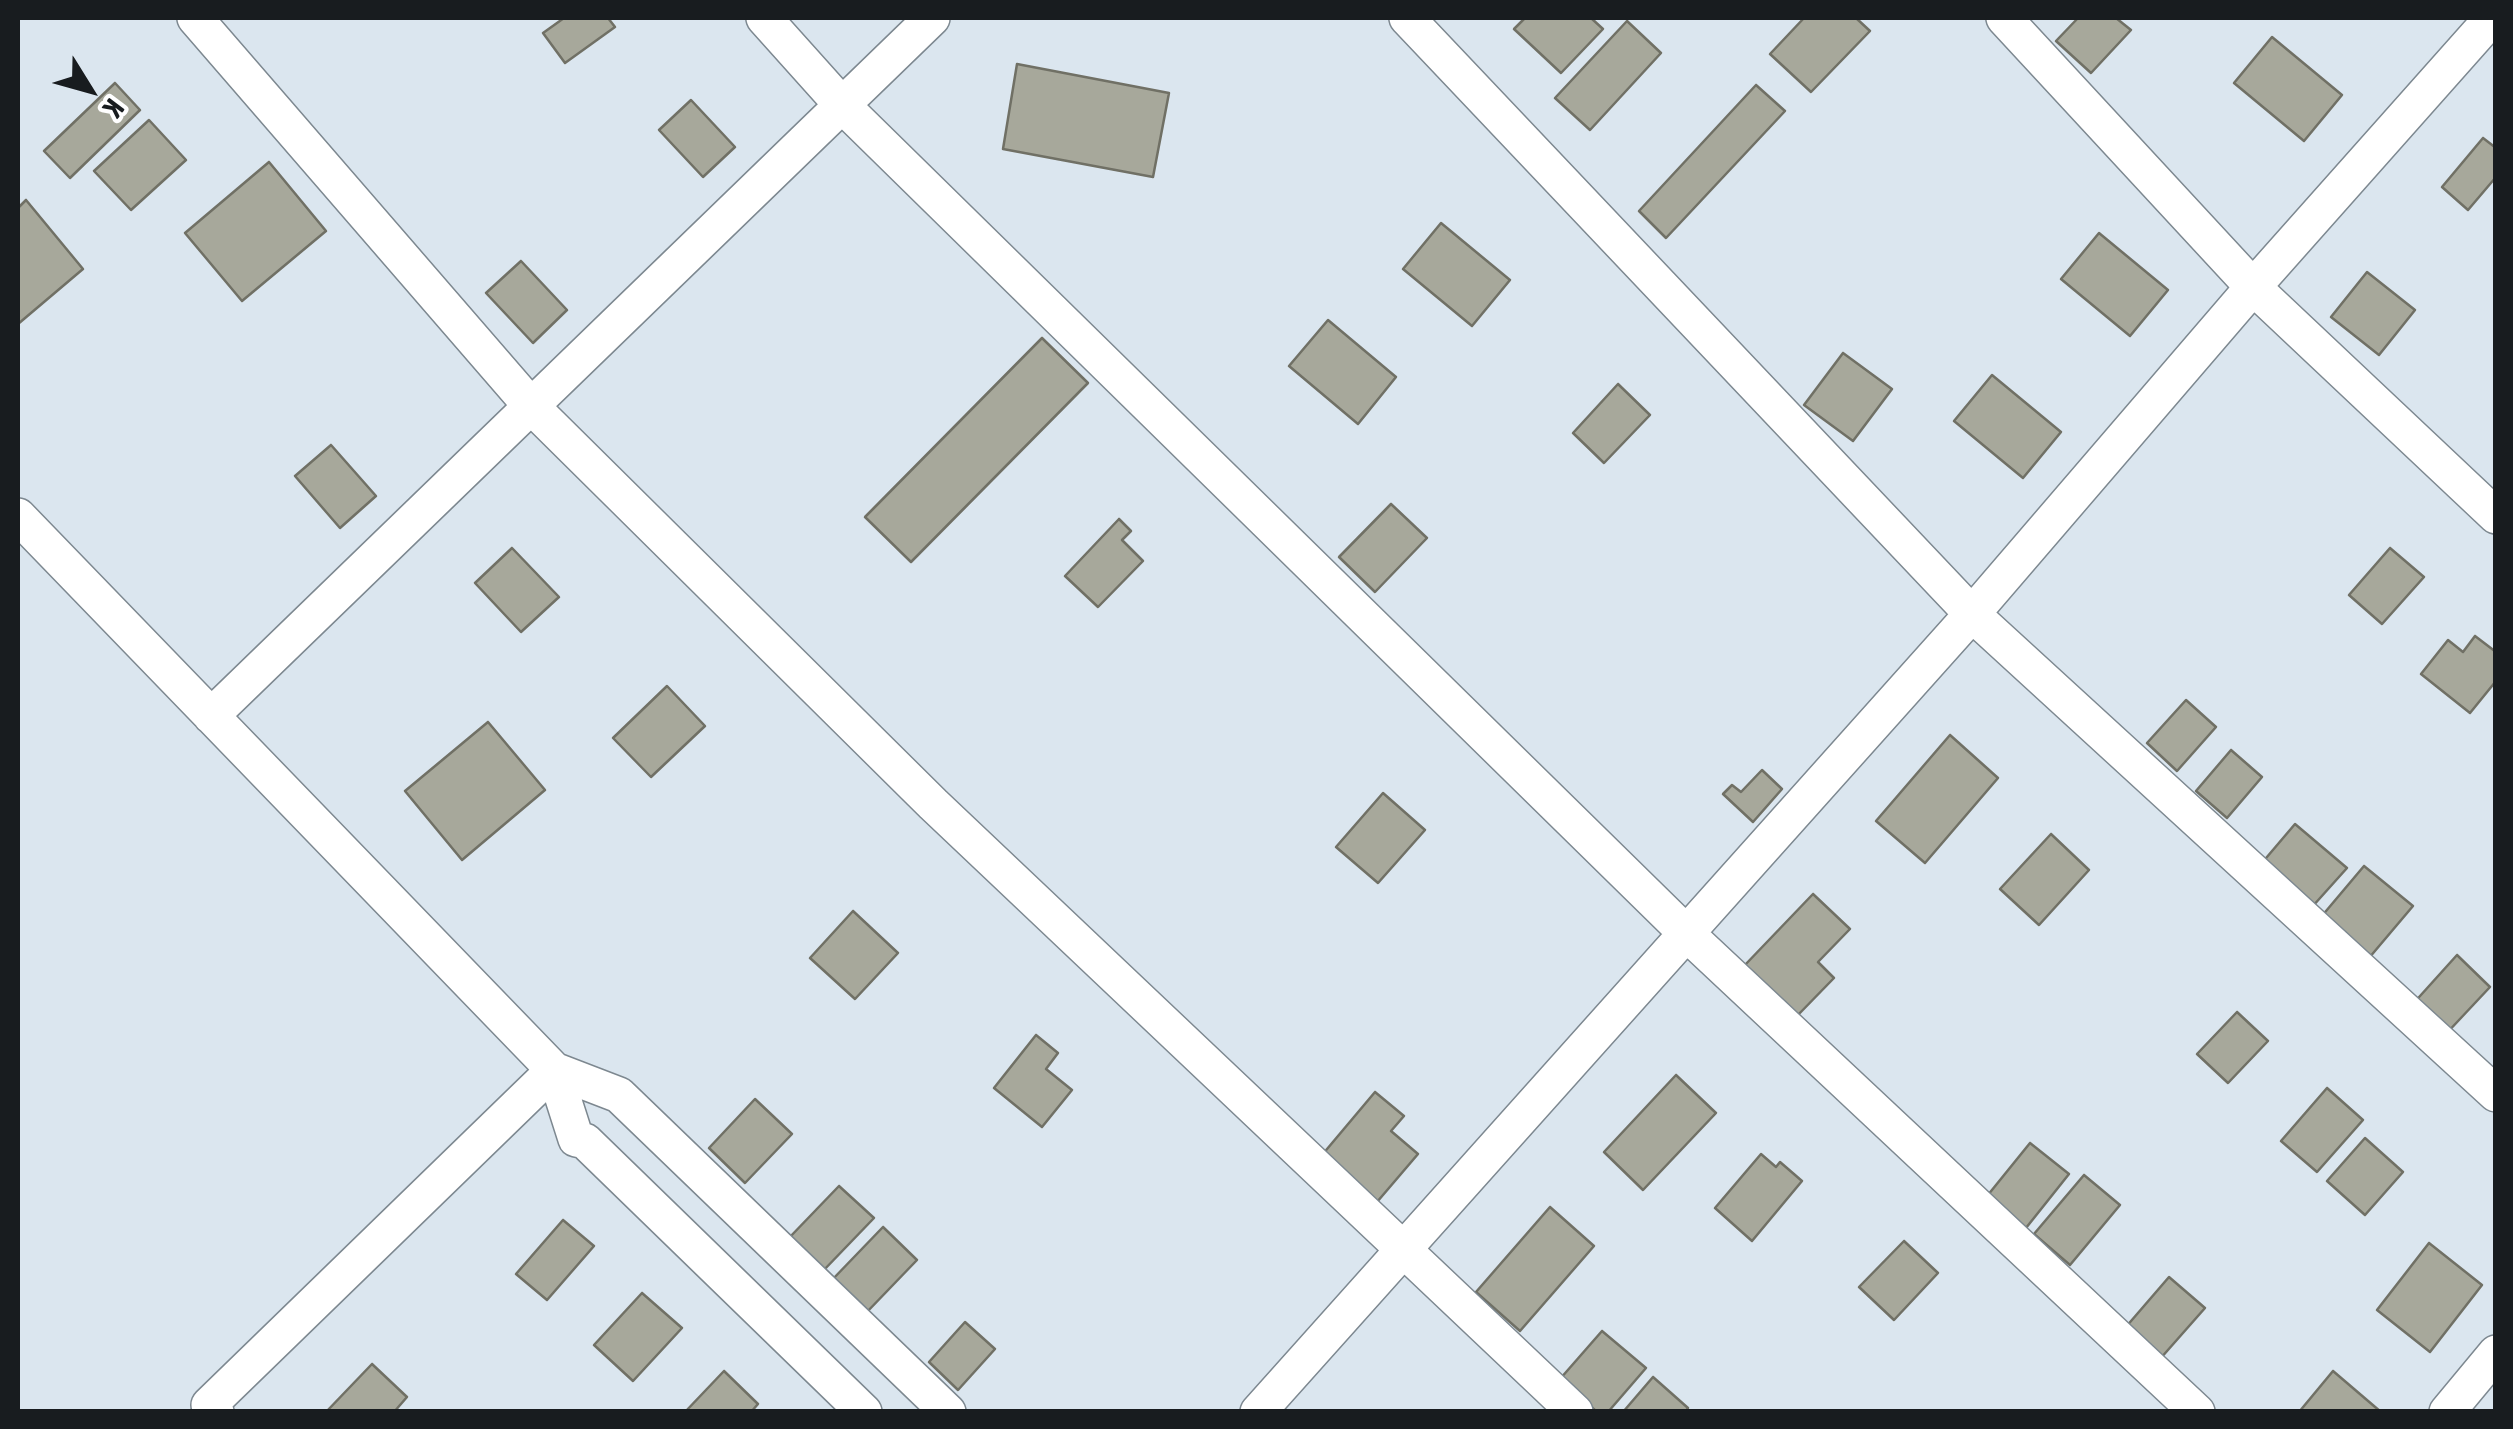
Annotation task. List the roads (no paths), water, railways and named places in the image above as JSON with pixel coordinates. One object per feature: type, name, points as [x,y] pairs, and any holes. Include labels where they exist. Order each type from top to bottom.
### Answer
[{"type":"street","points":[[195,18],[531,406],[933,804],[1575,1412]]},
{"type":"street","points":[[764,18],[842,105],[1686,933],[2197,1412]]},
{"type":"street","points":[[211,716],[932,18]]},
{"type":"street","points":[[1407,18],[1972,614],[2496,1094]]},
{"type":"street","points":[[2004,18],[2252,287],[2496,516]]},
{"type":"street","points":[[1258,1412],[1972,614],[2252,287],[2492,18]]},
{"type":"street","points":[[18,516],[554,1070],[620,1095],[948,1412]]},
{"type":"street","points":[[216,1412],[209,1405],[554,1070]]},
{"type":"street","points":[[554,1070],[576,1140],[585,1140],[864,1412]]},
{"type":"street","points":[[2447,1412],[2496,1353]]}]
